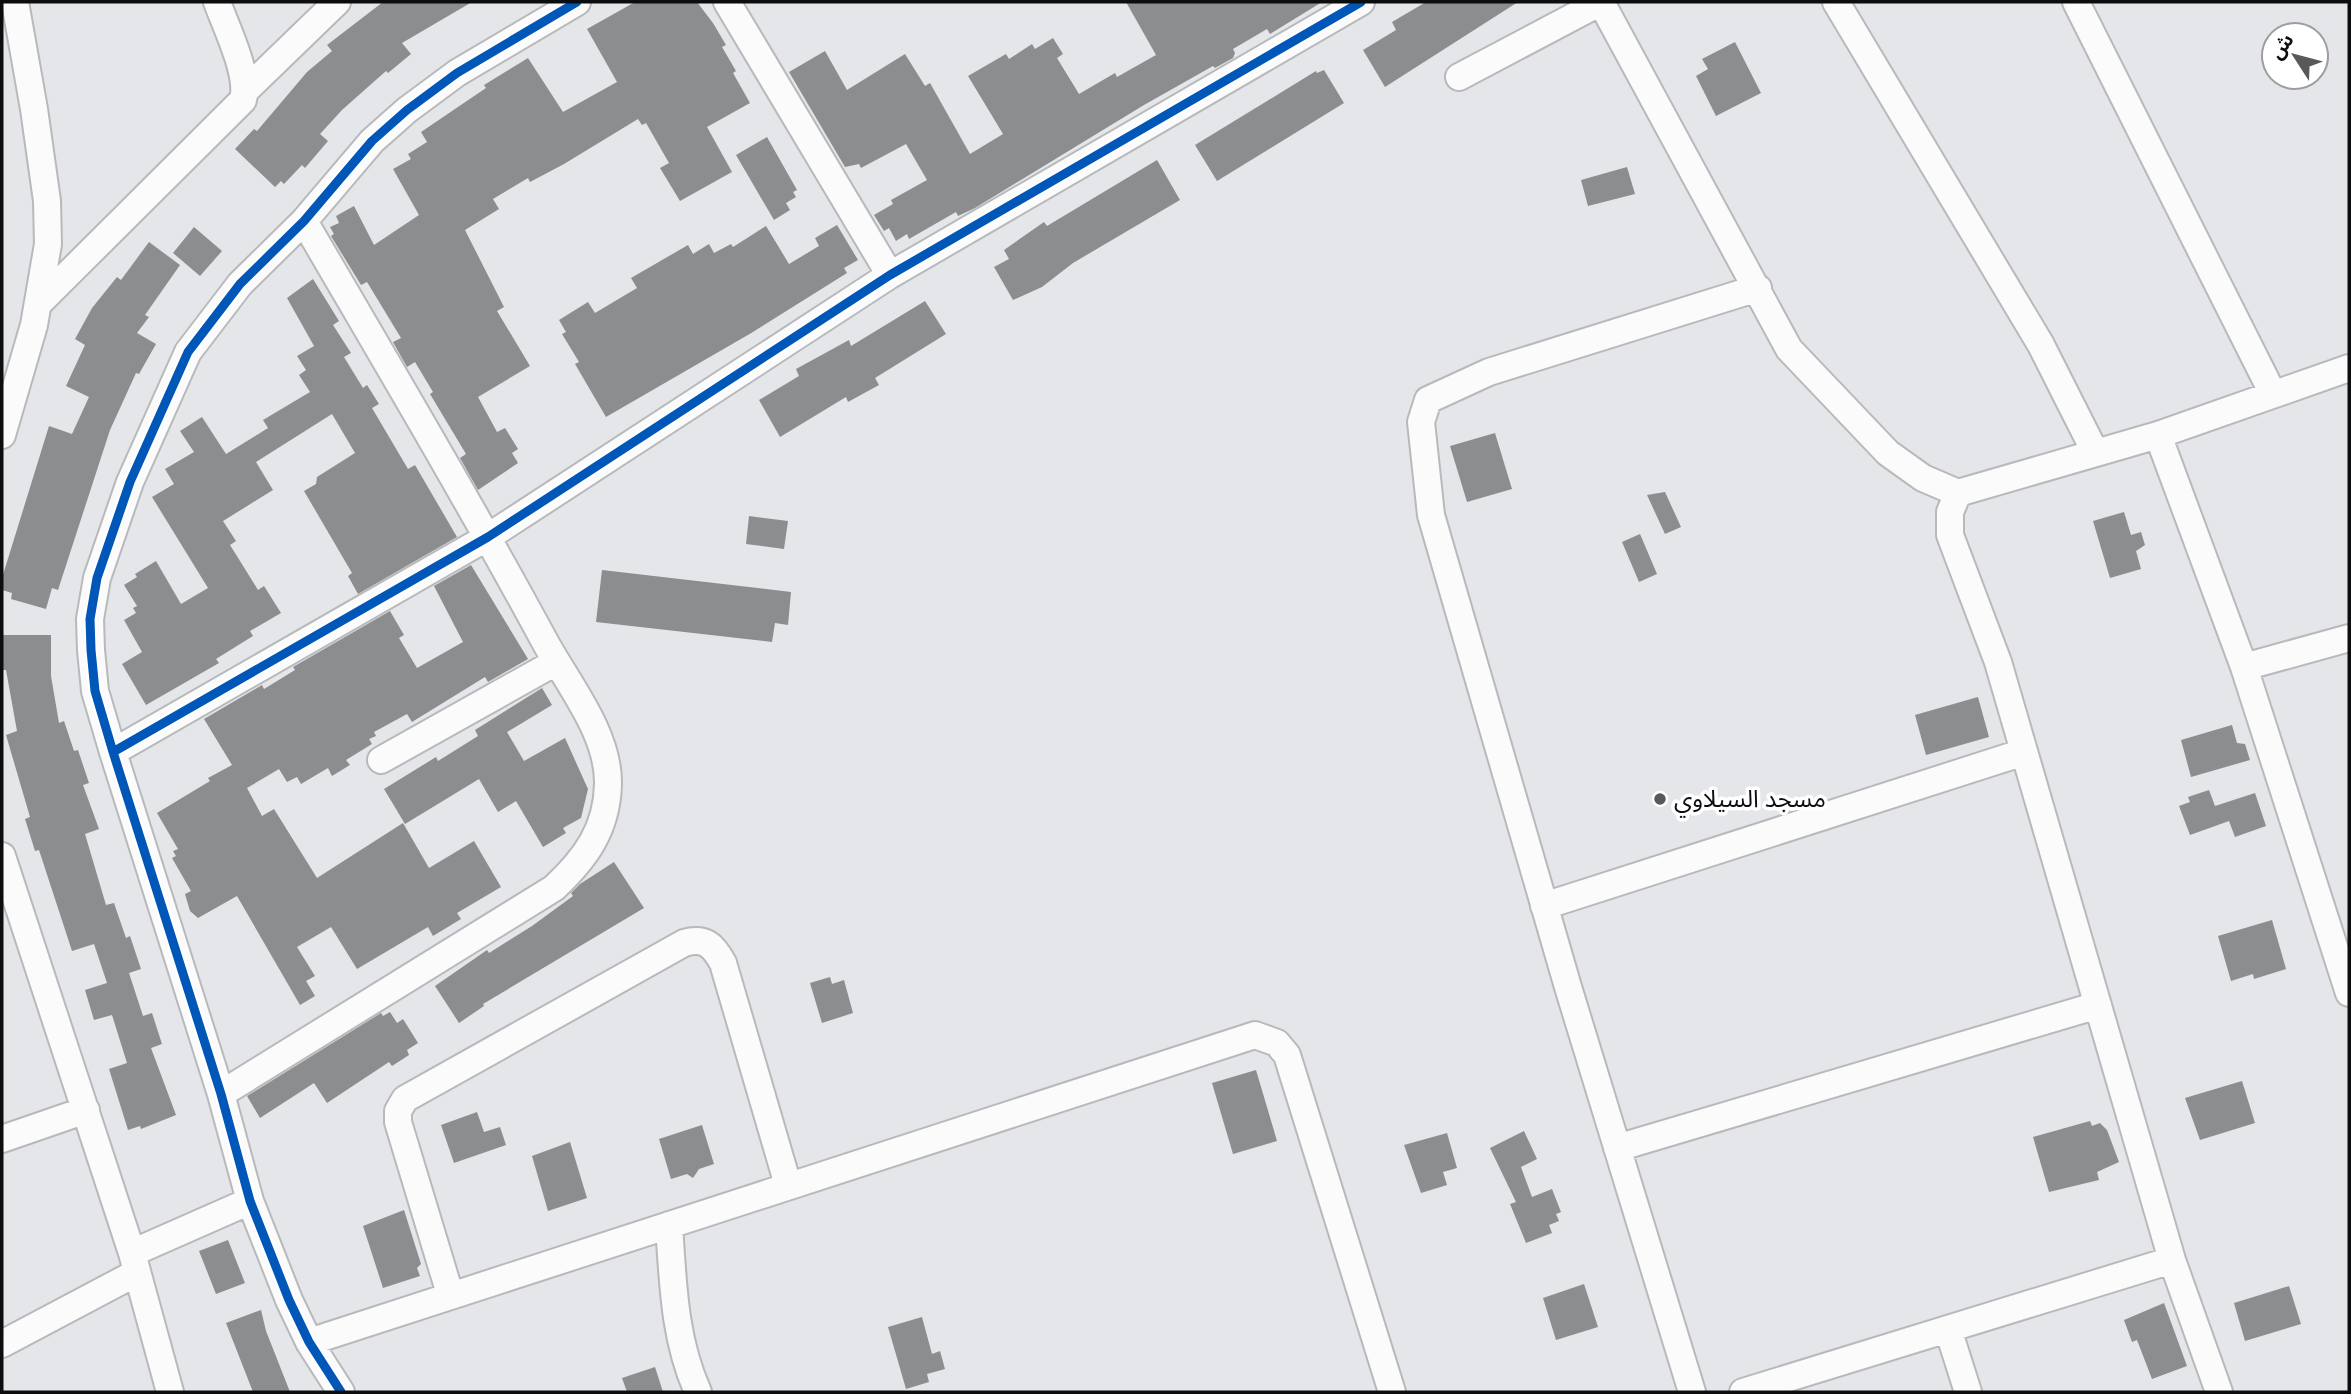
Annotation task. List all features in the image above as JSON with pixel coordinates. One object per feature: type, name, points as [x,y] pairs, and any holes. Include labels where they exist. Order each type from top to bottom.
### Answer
[{"type":"street","points":[[2,435],[40,302],[48,244],[47,201],[15,2]]},
{"type":"street","points":[[217,2],[245,91]]},
{"type":"street","points":[[40,302],[237,109],[245,91],[337,2]]},
{"type":"street","points":[[341,1392],[309,1342],[289,1300],[250,1201],[221,1094],[95,691],[90,619],[107,541],[156,417],[188,352],[240,284],[304,221],[372,141],[407,110],[457,73],[577,2]]},
{"type":"street","points":[[727,2],[890,275]]},
{"type":"street","points":[[113,752],[488,537],[890,275],[1334,8],[1361,2]]},
{"type":"street","points":[[1459,77],[1601,2],[1789,349],[1888,453],[1923,478],[1958,493],[2158,435],[2349,368]]},
{"type":"street","points":[[1836,2],[2041,345],[2095,452]]},
{"type":"street","points":[[2076,2],[2273,394]]},
{"type":"street","points":[[221,1094],[554,888],[582,862],[598,837],[608,782],[603,750],[587,715],[488,537],[304,221]]},
{"type":"street","points":[[1692,1392],[1544,906],[1431,515],[1421,422],[1428,400],[1489,372],[1758,288]]},
{"type":"street","points":[[2158,435],[2244,667],[2349,993]]},
{"type":"street","points":[[1958,493],[1950,512],[1950,535],[1998,662],[2172,1261],[2220,1392]]},
{"type":"street","points":[[2244,667],[2349,638]]},
{"type":"street","points":[[381,760],[556,662]]},
{"type":"street","points":[[1544,906],[2024,752]]},
{"type":"street","points":[[2,856],[134,1263],[170,1392]]},
{"type":"street","points":[[450,1294],[398,1122],[398,1111],[405,1099],[684,943],[697,939],[709,942],[723,963],[788,1185]]},
{"type":"street","points":[[1617,1148],[2098,1005]]},
{"type":"street","points":[[309,1342],[450,1294],[1255,1035],[1267,1037],[1287,1055],[1392,1392]]},
{"type":"street","points":[[2,1139],[86,1110]]},
{"type":"street","points":[[2,1344],[134,1263],[250,1201]]},
{"type":"street","points":[[669,1225],[676,1318],[686,1360],[698,1392]]},
{"type":"street","points":[[1743,1392],[2172,1261]]},
{"type":"street","points":[[1948,1329],[1969,1392]]},
{"type":"building","points":[[383,2],[472,2],[402,43],[411,54],[388,73],[386,71],[342,110],[320,134],[328,141],[305,168],[302,165],[284,184],[281,181],[275,187],[235,149],[254,129],[257,131],[307,72],[332,51],[327,45]]},
{"type":"building","points":[[635,2],[697,2],[726,45],[722,47],[750,103],[707,127],[732,172],[680,201],[660,168],[669,163],[646,123],[642,125],[638,119],[564,164],[530,182],[528,178],[493,199],[499,209],[465,230],[504,307],[497,311],[530,366],[478,397],[497,432],[505,428],[518,449],[512,453],[518,463],[478,490],[460,458],[466,454],[430,394],[433,392],[415,362],[407,367],[393,342],[401,338],[367,282],[361,285],[331,236],[334,234],[330,227],[339,223],[336,216],[354,206],[374,245],[419,215],[393,169],[411,159],[408,154],[427,142],[421,132],[486,88],[484,85],[528,58],[563,112],[617,82],[587,29]]},
{"type":"building","points":[[1126,2],[1322,2],[1270,34],[1267,29],[1233,49],[1233,58],[1215,68],[1213,66],[1144,105],[975,208],[958,216],[956,212],[909,239],[907,234],[896,241],[889,228],[884,231],[874,215],[893,204],[891,200],[927,180],[906,144],[861,168],[859,164],[845,167],[789,72],[825,51],[847,90],[905,54],[925,86],[930,83],[970,154],[1003,134],[968,76],[1006,54],[1009,59],[1032,44],[1035,49],[1053,38],[1063,54],[1057,58],[1079,94],[1115,73],[1117,77],[1156,55]]},
{"type":"building","points":[[1426,2],[1518,2],[1385,87],[1363,50],[1396,30],[1392,22]]},
{"type":"building","points":[[1735,42],[1761,93],[1716,116],[1696,76],[1708,69],[1702,59]]},
{"type":"building","points":[[1324,70],[1344,103],[1217,181],[1195,145],[1316,71],[1317,73]]},
{"type":"building","points":[[767,137],[797,190],[793,192],[796,197],[786,203],[790,210],[774,220],[736,155]]},
{"type":"building","points":[[1157,160],[1180,200],[1073,263],[1042,287],[1013,300],[994,267],[1009,259],[1004,250],[1044,222],[1047,226]]},
{"type":"building","points":[[1627,167],[1635,194],[1588,206],[1581,180]]},
{"type":"building","points":[[837,225],[858,260],[844,268],[847,273],[753,332],[606,417],[575,364],[579,362],[562,334],[566,332],[559,320],[588,302],[595,313],[637,288],[631,278],[688,245],[693,254],[709,244],[714,253],[731,244],[733,247],[766,226],[789,264],[819,246],[815,238]]},
{"type":"building","points":[[194,227],[222,251],[200,276],[173,253]]},
{"type":"building","points":[[149,242],[180,265],[145,315],[149,317],[137,333],[156,344],[139,374],[136,373],[110,430],[58,590],[52,588],[46,609],[11,599],[12,593],[2,590],[2,578],[49,426],[72,434],[89,397],[66,386],[85,345],[75,339],[92,308],[117,277],[121,280]]},
{"type":"building","points":[[313,279],[339,321],[333,325],[351,353],[344,357],[363,388],[367,385],[379,404],[372,408],[408,469],[415,465],[457,537],[358,594],[348,576],[352,573],[304,491],[316,484],[317,477],[355,453],[332,414],[256,462],[273,490],[223,521],[236,541],[230,545],[258,590],[264,586],[281,613],[250,631],[253,636],[216,659],[219,663],[146,705],[122,664],[142,652],[124,620],[136,613],[133,608],[137,606],[124,585],[137,577],[135,574],[156,561],[181,604],[208,588],[152,497],[174,484],[165,469],[194,452],[180,431],[202,417],[226,454],[268,428],[263,420],[310,392],[299,375],[306,370],[297,356],[314,346],[287,298]]},
{"type":"building","points":[[925,301],[946,334],[875,378],[879,385],[848,402],[846,397],[780,437],[759,400],[799,376],[796,369],[849,340],[851,346]]},
{"type":"building","points":[[1495,433],[1512,489],[1467,502],[1450,446]]},
{"type":"building","points":[[1665,492],[1681,527],[1665,534],[1647,495]]},
{"type":"building","points":[[2124,512],[2131,535],[2141,532],[2145,545],[2136,551],[2141,569],[2110,578],[2093,521]]},
{"type":"building","points":[[749,516],[788,521],[784,549],[746,544]]},
{"type":"building","points":[[1640,534],[1657,574],[1639,582],[1622,542]]},
{"type":"building","points":[[471,565],[528,659],[488,682],[485,677],[412,722],[407,714],[374,732],[376,736],[369,739],[372,744],[346,760],[350,765],[332,776],[328,768],[301,784],[297,777],[287,782],[279,769],[247,788],[262,816],[274,809],[317,878],[403,823],[429,868],[474,841],[501,887],[457,913],[461,919],[433,936],[428,927],[357,969],[331,927],[297,947],[315,976],[306,981],[315,996],[300,1005],[237,896],[198,918],[190,911],[185,894],[191,891],[172,858],[176,856],[173,851],[178,849],[157,813],[232,765],[204,719],[262,685],[264,689],[295,670],[293,667],[390,611],[404,635],[399,638],[417,668],[463,642],[434,586]]},
{"type":"building","points":[[602,570],[791,592],[788,625],[775,623],[772,642],[596,622]]},
{"type":"building","points":[[2,635],[51,635],[51,676],[59,723],[64,721],[74,751],[78,750],[89,783],[83,785],[99,829],[85,834],[106,905],[114,903],[126,938],[130,936],[141,969],[129,973],[143,1016],[152,1013],[162,1044],[151,1048],[176,1115],[141,1129],[140,1126],[128,1130],[109,1069],[127,1063],[112,1015],[94,1020],[85,990],[107,983],[94,944],[72,951],[39,850],[35,851],[25,819],[30,817],[6,735],[17,731],[6,670],[2,670]]},
{"type":"building","points":[[542,688],[552,705],[507,732],[524,761],[565,738],[588,789],[581,818],[563,828],[566,833],[543,847],[516,801],[498,812],[479,779],[405,824],[384,789],[436,757],[438,761],[478,736],[475,730]]},
{"type":"building","points":[[1978,697],[1989,737],[1926,755],[1915,715]]},
{"type":"building","points":[[2232,725],[2237,743],[2245,744],[2250,760],[2191,777],[2181,740]]},
{"type":"building","points":[[2209,790],[2215,806],[2255,793],[2266,826],[2235,837],[2229,821],[2190,835],[2179,806],[2190,802],[2188,797]]},
{"type":"building","points":[[614,862],[644,908],[483,1004],[484,1006],[459,1023],[435,986],[487,950],[489,953],[532,926],[573,896],[571,893],[580,884]]},
{"type":"building","points":[[2272,920],[2286,969],[2254,979],[2253,974],[2231,981],[2218,936]]},
{"type":"building","points":[[830,977],[832,984],[844,980],[853,1013],[822,1023],[810,983]]},
{"type":"building","points":[[390,1012],[397,1023],[403,1019],[418,1043],[407,1050],[409,1055],[392,1066],[389,1062],[327,1103],[314,1083],[260,1118],[247,1096],[381,1013],[383,1016]]},
{"type":"building","points":[[1256,1070],[1277,1141],[1233,1154],[1212,1083]]},
{"type":"building","points":[[2242,1081],[2255,1123],[2200,1140],[2185,1098]]},
{"type":"building","points":[[477,1112],[484,1132],[500,1127],[506,1145],[454,1163],[441,1125]]},
{"type":"building","points":[[2090,1121],[2092,1126],[2100,1123],[2107,1130],[2119,1162],[2097,1172],[2099,1180],[2049,1192],[2033,1137]]},
{"type":"building","points":[[702,1125],[714,1164],[699,1169],[693,1178],[687,1174],[671,1179],[659,1139]]},
{"type":"building","points":[[1524,1131],[1537,1159],[1521,1167],[1532,1197],[1552,1189],[1561,1212],[1556,1214],[1559,1221],[1549,1225],[1552,1233],[1526,1243],[1510,1204],[1516,1202],[1490,1148]]},
{"type":"building","points":[[1447,1133],[1457,1168],[1443,1172],[1447,1185],[1421,1193],[1404,1145]]},
{"type":"building","points":[[570,1142],[587,1198],[548,1211],[532,1156]]},
{"type":"building","points":[[404,1210],[421,1264],[417,1268],[420,1276],[383,1288],[363,1226]]},
{"type":"building","points":[[228,1240],[245,1283],[216,1294],[199,1251]]},
{"type":"building","points":[[1584,1284],[1598,1327],[1556,1340],[1543,1298]]},
{"type":"building","points":[[2289,1286],[2301,1324],[2245,1341],[2234,1303]]},
{"type":"building","points":[[2164,1303],[2187,1366],[2152,1379],[2137,1340],[2132,1342],[2124,1320]]},
{"type":"building","points":[[261,1310],[266,1331],[290,1392],[253,1392],[226,1323]]},
{"type":"building","points":[[922,1317],[932,1354],[940,1351],[945,1369],[927,1374],[929,1382],[906,1389],[888,1327]]},
{"type":"building","points":[[655,1367],[663,1392],[627,1392],[622,1378]]},
{"type":"cycle path","points":[[341,1392],[309,1342],[289,1300],[250,1201],[221,1094],[95,691],[90,619],[97,578],[130,482],[188,352],[240,284],[304,221],[372,141],[407,110],[457,73],[577,2]]},
{"type":"cycle path","points":[[113,752],[488,537],[890,275],[1361,2]]},
{"type":"place","name":"مسجد السيلاوي","points":[[1660,799]]}]
